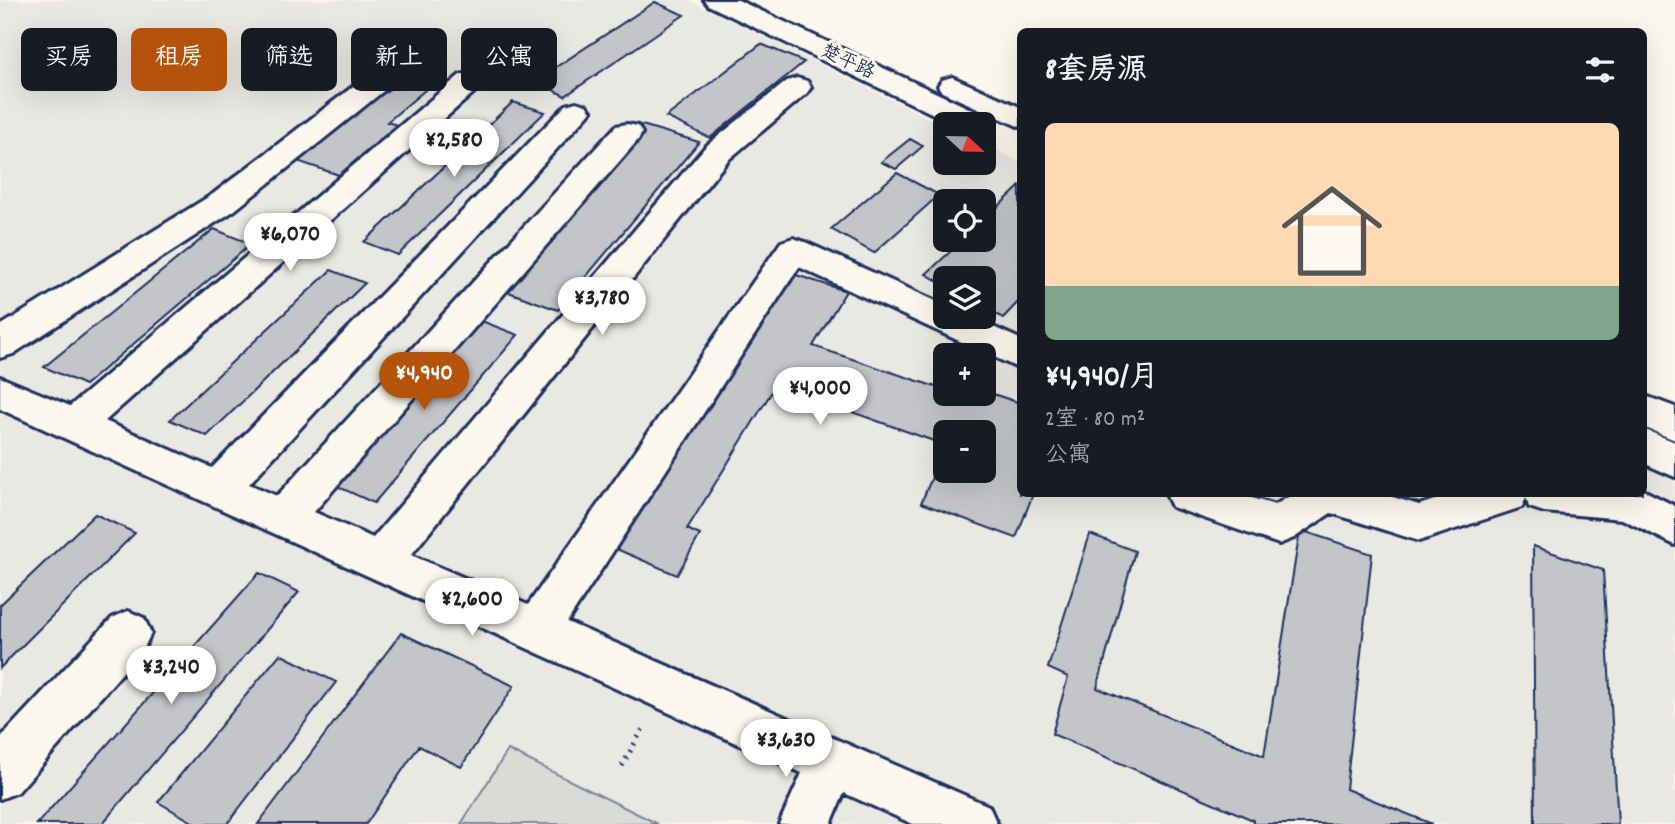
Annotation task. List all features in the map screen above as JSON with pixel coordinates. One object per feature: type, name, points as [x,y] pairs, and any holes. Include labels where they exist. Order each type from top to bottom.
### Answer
[{"type":"street","name":"楚平路","points":[[717,0],[953,112]]},
{"type":"street","name":"楚平路","points":[[765,0],[1017,117]]},
{"type":"street","points":[[380,561],[717,153],[797,87]]},
{"type":"street","points":[[75,425],[461,89]]},
{"type":"street","points":[[0,344],[224,202],[366,91]]},
{"type":"street","points":[[218,489],[576,111]]},
{"type":"street","points":[[283,518],[627,133]]},
{"type":"street","points":[[996,133],[1017,144]]},
{"type":"street","points":[[536,631],[793,250],[1017,354]]},
{"type":"street","points":[[0,392],[971,824]]},
{"type":"street","points":[[1647,412],[1675,424]]},
{"type":"street","points":[[1647,447],[1675,460]]},
{"type":"street","points":[[1195,497],[1279,525],[1321,497]]},
{"type":"street","points":[[1336,497],[1419,523],[1498,497]]},
{"type":"street","points":[[1575,497],[1627,502],[1675,526]]},
{"type":"street","points":[[0,774],[128,634]]},
{"type":"street","points":[[805,824],[832,762]]},
{"type":"shaded area","points":[[0,0],[689,0],[933,120],[933,175],[996,175],[996,150],[1017,160],[1017,497],[1647,497],[1647,463],[1675,477],[1675,824],[0,824]]},
{"type":"shaded area","points":[[508,750],[658,824],[461,824]]},
{"type":"building","points":[[655,2],[684,15],[565,96],[555,91],[557,67]]},
{"type":"building","points":[[761,44],[804,62],[710,138],[666,117]]},
{"type":"building","points":[[378,91],[424,91],[387,122],[397,125],[339,175],[294,160]]},
{"type":"building","points":[[513,102],[545,112],[398,255],[364,242]]},
{"type":"building","points":[[642,125],[699,142],[558,310],[495,287]]},
{"type":"building","points":[[910,139],[923,146],[896,169],[881,162]]},
{"type":"building","points":[[897,173],[933,192],[933,200],[874,253],[831,229]]},
{"type":"building","points":[[1017,189],[1017,303],[1003,318],[996,314],[996,266],[935,266],[950,252],[996,252],[996,209]]},
{"type":"building","points":[[214,229],[251,244],[85,385],[44,367]]},
{"type":"building","points":[[933,268],[933,278],[926,274]]},
{"type":"building","points":[[331,270],[365,283],[207,436],[170,420]]},
{"type":"building","points":[[787,272],[846,291],[813,346],[933,386],[933,406],[996,406],[996,395],[1017,402],[1017,497],[1032,497],[1016,538],[921,503],[933,475],[933,483],[996,483],[996,420],[933,420],[933,441],[776,385],[687,529],[700,535],[677,575],[607,545]]},
{"type":"building","points":[[479,320],[518,335],[374,503],[332,484]]},
{"type":"building","points":[[95,514],[135,533],[0,668],[0,605]]},
{"type":"building","points":[[1300,530],[1372,554],[1346,789],[1432,824],[1253,824],[1253,820],[1052,734],[1068,677],[1048,668],[1090,534],[1135,551],[1097,688],[1264,756]]},
{"type":"building","points":[[1533,546],[1603,570],[1618,824],[1535,824]]},
{"type":"building","points":[[259,573],[299,592],[102,824],[37,824]]},
{"type":"building","points":[[401,633],[514,686],[461,767],[419,746],[366,824],[258,824]]},
{"type":"building","points":[[280,654],[336,682],[227,824],[196,824],[158,802]]}]
